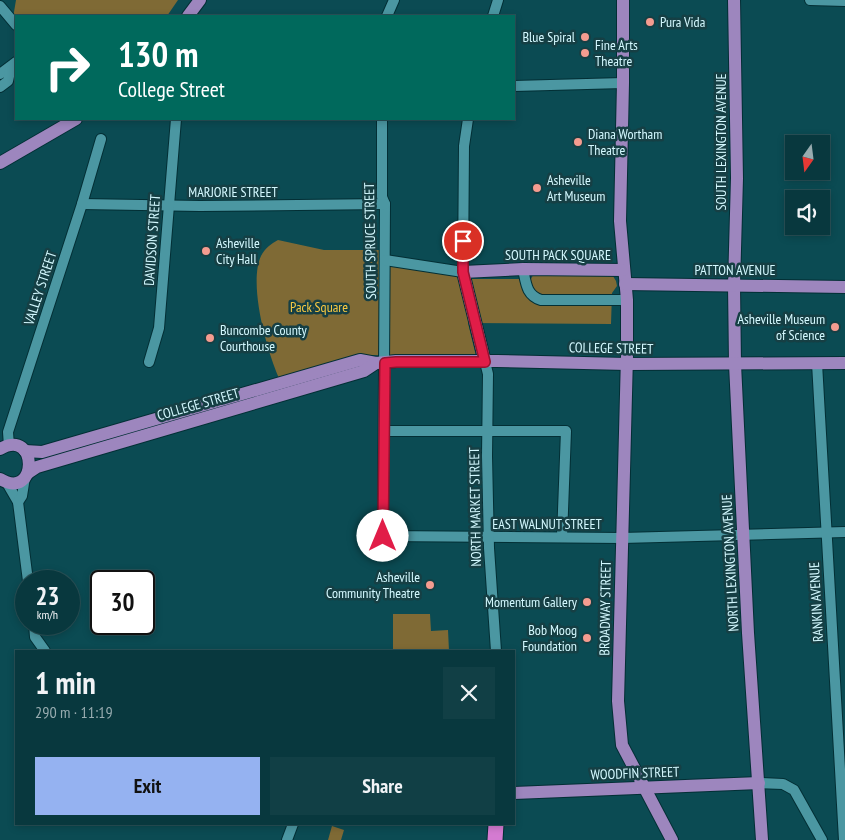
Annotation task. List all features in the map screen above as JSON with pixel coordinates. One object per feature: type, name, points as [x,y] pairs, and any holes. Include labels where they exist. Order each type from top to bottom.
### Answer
[{"type":"highway","points":[[496,825],[496,840]]},
{"type":"main road","points":[[189,15],[200,0]]},
{"type":"main road","name":"BROADWAY STREET","points":[[623,0],[620,221],[626,300],[627,364],[618,701],[622,745],[672,840]]},
{"type":"main road","name":"SOUTH LEXINGTON AVENUE","points":[[734,0],[737,178],[734,285]]},
{"type":"main road","points":[[0,163],[74,120]]},
{"type":"main road","name":"SOUTH PACK SQUARE","points":[[463,272],[623,270]]},
{"type":"main road","points":[[463,272],[485,362]]},
{"type":"main road","name":"PATTON AVENUE","points":[[625,284],[845,287]]},
{"type":"main road","name":"NORTH LEXINGTON AVENUE","points":[[734,285],[735,364],[748,632],[762,840]]},
{"type":"main road","name":"COLLEGE STREET","points":[[3,481],[20,481],[38,467],[276,390],[360,360],[380,363],[845,363]]},
{"type":"main road","name":"COLLEGE STREET","points":[[25,451],[42,452],[116,430],[276,390]]},
{"type":"main road","points":[[116,430],[124,440]]},
{"type":"main road","points":[[4,447],[15,446],[25,451],[30,464],[27,475]]},
{"type":"main road","name":"WOODFIN STREET","points":[[515,793],[758,783]]},
{"type":"street","points":[[387,15],[394,0]]},
{"type":"street","points":[[493,15],[498,0]]},
{"type":"street","points":[[810,0],[845,1]]},
{"type":"street","points":[[0,6],[15,24]]},
{"type":"street","points":[[0,74],[14,65]]},
{"type":"street","points":[[0,87],[8,81],[14,65]]},
{"type":"street","points":[[515,86],[623,83]]},
{"type":"street","name":"DAVIDSON STREET","points":[[149,362],[159,328],[176,120]]},
{"type":"street","name":"SOUTH SPRUCE STREET","points":[[382,120],[382,197],[384,204],[385,260],[380,363],[384,431],[383,536]]},
{"type":"street","points":[[385,260],[463,272],[464,146],[468,120]]},
{"type":"street","name":"VALLEY STREET","points":[[4,447],[101,139]]},
{"type":"street","name":"MARJORIE STREET","points":[[82,204],[168,206],[384,204]]},
{"type":"street","points":[[523,270],[529,292],[541,300],[626,300]]},
{"type":"street","name":"NORTH MARKET STREET","points":[[485,362],[488,374],[486,456],[489,538],[496,650]]},
{"type":"street","name":"RANKIN AVENUE","points":[[817,363],[844,840]]},
{"type":"street","points":[[384,431],[566,431],[562,537]]},
{"type":"street","points":[[18,502],[22,496],[27,475]]},
{"type":"street","points":[[3,481],[18,502],[27,570]]},
{"type":"street","name":"EAST WALNUT STREET","points":[[383,536],[622,538],[845,532]]},
{"type":"street","points":[[36,635],[44,650]]},
{"type":"street","points":[[758,783],[783,784],[794,790],[822,840]]},
{"type":"street","points":[[287,840],[293,825]]},
{"type":"green space","points":[[16,0],[178,0],[168,15],[15,15],[15,20],[13,18]]},
{"type":"green space","name":"Pack Square","points":[[278,240],[324,250],[380,250],[380,263],[473,279],[531,279],[533,275],[613,276],[617,286],[612,293],[611,324],[468,323],[476,356],[356,355],[279,378],[265,335],[258,300],[257,283],[261,256],[268,246]]},
{"type":"green space","points":[[393,614],[430,614],[431,631],[448,630],[449,650],[393,650]]},
{"type":"green space","points":[[332,826],[344,830],[341,840],[328,840]]},
{"type":"place","name":"Pura Vida","points":[[650,22]]},
{"type":"place","name":"Blue Spiral","points":[[585,37]]},
{"type":"place","name":"Fine Arts Theatre","points":[[585,53]]},
{"type":"place","name":"Diana Wortham Theatre","points":[[578,142]]},
{"type":"place","name":"Asheville Art Museum","points":[[537,188]]},
{"type":"place","name":"Asheville City Hall","points":[[206,251]]},
{"type":"place","name":"Asheville Museum of Science","points":[[835,327]]},
{"type":"place","name":"Buncombe County Courthouse","points":[[210,338]]},
{"type":"place","name":"Asheville Community Theatre","points":[[430,585]]},
{"type":"place","name":"Momentum Gallery","points":[[587,602]]},
{"type":"place","name":"Bob Moog Foundation","points":[[587,638]]},
{"type":"route","points":[[383,536],[385,363],[485,362],[463,272],[463,241]]}]
